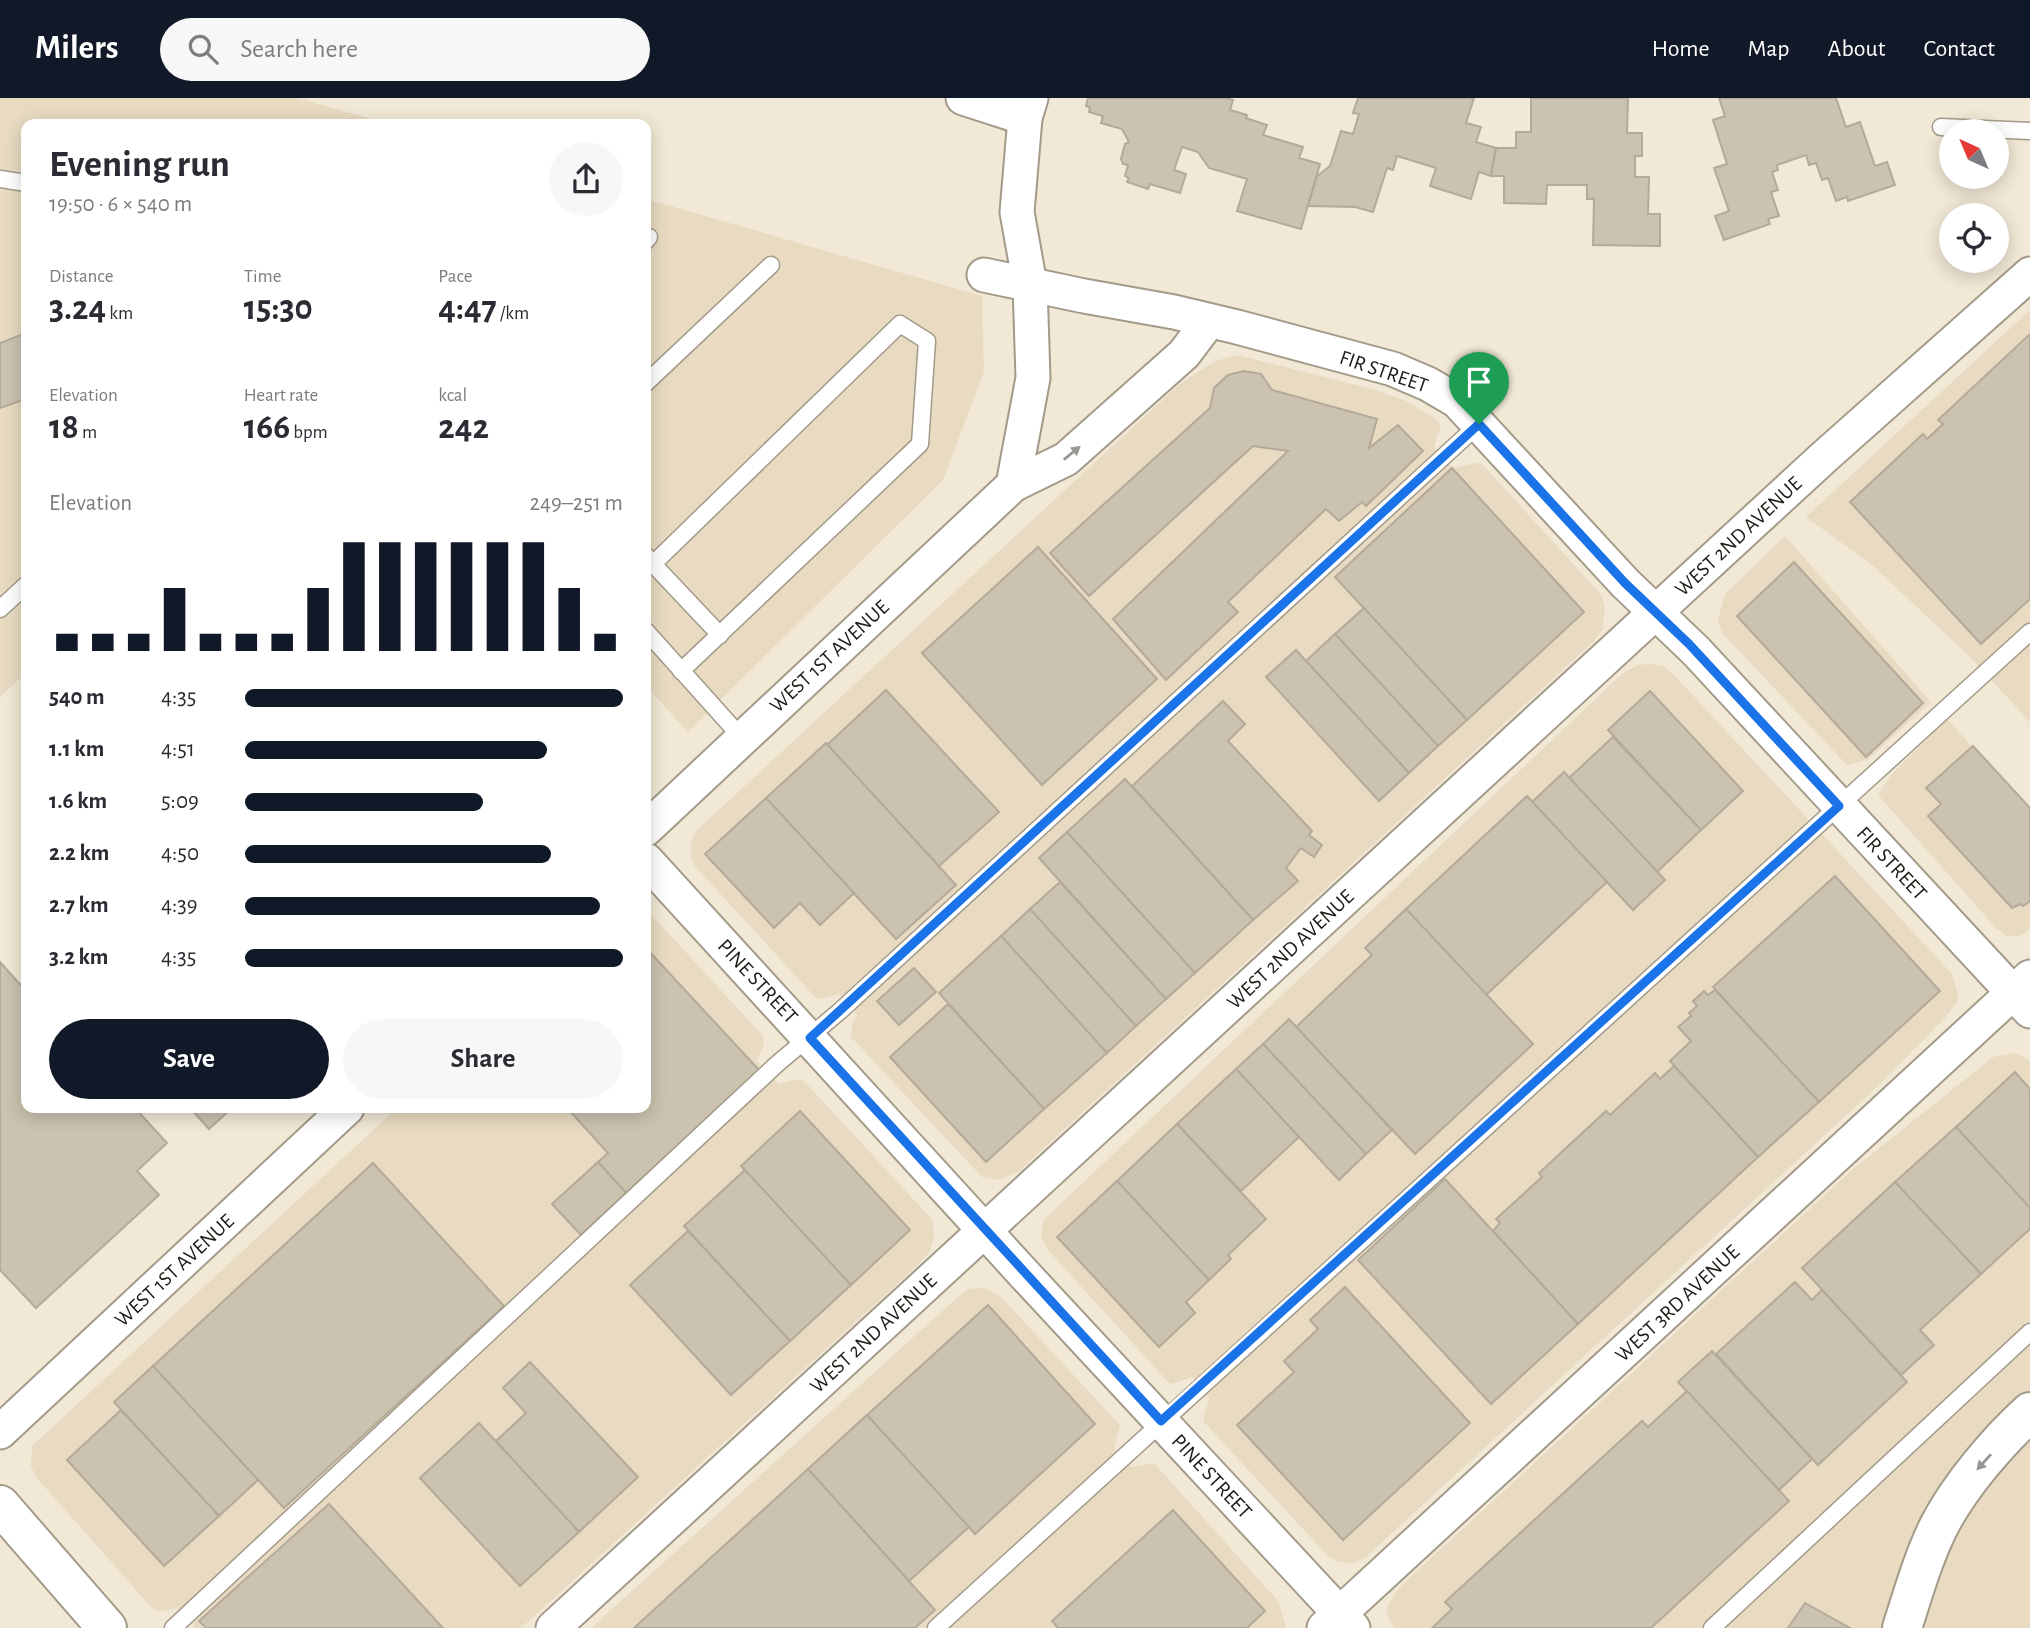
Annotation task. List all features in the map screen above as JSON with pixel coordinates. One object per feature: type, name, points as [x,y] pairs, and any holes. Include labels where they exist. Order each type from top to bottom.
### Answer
[{"type":"main road","points":[[1902,1628],[1940,1525],[1973,1474],[2030,1412]]},
{"type":"main road","points":[[0,1505],[107,1628]]},
{"type":"street","points":[[963,98],[1028,108],[1017,212],[1030,285],[1033,377],[1013,485]]},
{"type":"street","name":"WEST 2ND AVENUE","points":[[553,1628],[1656,611],[2030,274]]},
{"type":"street","name":"FIR STREET","points":[[984,275],[1174,312],[1393,369],[1428,384],[1457,401],[1625,583],[1696,651],[1839,806],[2024,994]]},
{"type":"street","name":"WEST 1ST AVENUE","points":[[651,824],[1013,485],[1066,459],[1184,354],[1209,321]]},
{"type":"street","name":"PINE STREET","points":[[651,865],[1161,1421],[1339,1623]]},
{"type":"street","name":"WEST 3RD AVENUE","points":[[1339,1623],[2024,994]]},
{"type":"street","name":"WEST 1ST AVENUE","points":[[0,1432],[342,1113]]},
{"type":"lane","points":[[2009,130],[2030,131]]},
{"type":"lane","points":[[0,179],[21,182]]},
{"type":"lane","points":[[651,378],[771,265]]},
{"type":"lane","points":[[651,558],[900,324],[927,341],[920,444],[681,671]]},
{"type":"lane","points":[[173,1628],[777,1064],[810,1038],[1479,424]]},
{"type":"lane","points":[[651,562],[720,635]]},
{"type":"lane","points":[[0,609],[21,590]]},
{"type":"lane","points":[[936,1628],[2030,632]]},
{"type":"lane","points":[[651,637],[741,737]]},
{"type":"lane","points":[[1712,1628],[2030,1332]]},
{"type":"shaded area","points":[[0,98],[298,98],[372,119],[21,119],[21,678],[0,697]]},
{"type":"shaded area","points":[[651,200],[982,296],[984,372],[943,480],[688,732],[651,691]]},
{"type":"shaded area","points":[[2030,310],[2030,722],[1969,656],[1872,565],[1806,517]]},
{"type":"shaded area","points":[[1237,355],[1372,389],[1404,400],[1436,419],[1441,425],[1434,447],[1453,468],[1482,464],[1597,590],[1605,610],[1602,630],[1595,640],[1018,1172],[999,1180],[982,1177],[851,1037],[852,1024],[857,1015],[839,994],[822,999],[815,997],[694,865],[691,842],[696,831],[1181,383],[1215,361]]},
{"type":"shaded area","points":[[1785,536],[1931,702],[1867,760],[1847,765],[1722,633],[1718,620],[1725,594]]},
{"type":"shaded area","points":[[1638,665],[1663,666],[1674,675],[1952,974],[1958,1000],[1945,1018],[1877,1087],[1367,1556],[1354,1563],[1337,1562],[1328,1556],[1203,1421],[1209,1398],[1192,1377],[1172,1384],[1168,1382],[1048,1250],[1041,1236],[1044,1220],[1623,673]]},
{"type":"shaded area","points":[[1947,719],[2030,809],[2030,929],[2019,936],[2007,936],[1996,928],[1878,795],[1891,775]]},
{"type":"shaded area","points":[[651,914],[764,1037],[763,1048],[756,1060],[779,1084],[799,1079],[804,1081],[933,1222],[934,1235],[930,1251],[922,1261],[521,1628],[192,1628],[194,1625],[179,1608],[159,1611],[152,1608],[36,1477],[31,1466],[32,1446],[392,1113],[651,1113]]},
{"type":"shaded area","points":[[2016,1053],[2030,1061],[2030,1628],[1394,1628],[1387,1615],[1387,1608],[1402,1585],[1852,1170],[1993,1057]]},
{"type":"shaded area","points":[[983,1288],[999,1295],[1120,1425],[1114,1448],[1131,1467],[1154,1463],[1278,1601],[1286,1628],[591,1628],[959,1296],[968,1289]]},
{"type":"building","points":[[1088,98],[1233,100],[1230,110],[1267,125],[1263,135],[1303,147],[1299,158],[1320,164],[1301,229],[1237,211],[1247,179],[1209,168],[1198,152],[1182,147],[1174,170],[1186,174],[1180,193],[1150,184],[1148,189],[1127,182],[1129,178],[1125,176],[1128,165],[1123,164],[1121,159],[1125,144],[1129,142],[1122,129],[1101,123],[1103,116],[1089,112],[1090,108],[1086,106]]},
{"type":"building","points":[[1358,98],[1474,98],[1466,123],[1481,127],[1476,142],[1496,148],[1491,176],[1479,172],[1471,199],[1430,186],[1436,168],[1397,156],[1393,170],[1387,168],[1373,212],[1355,207],[1308,206],[1317,176],[1330,166],[1341,131],[1353,134],[1359,114],[1353,113]]},
{"type":"building","points":[[1531,98],[1628,98],[1627,133],[1642,133],[1642,156],[1635,156],[1635,177],[1649,177],[1648,214],[1660,214],[1660,246],[1593,245],[1594,199],[1587,199],[1587,185],[1547,185],[1546,204],[1504,203],[1504,176],[1491,176],[1496,148],[1516,148],[1516,132],[1531,132]]},
{"type":"building","points":[[1719,98],[1836,98],[1846,127],[1860,122],[1875,166],[1887,162],[1895,185],[1848,201],[1847,197],[1836,201],[1828,178],[1822,180],[1816,163],[1809,165],[1806,155],[1777,165],[1778,170],[1772,172],[1778,190],[1771,192],[1779,216],[1768,219],[1770,224],[1724,240],[1715,216],[1729,211],[1714,168],[1727,164],[1713,120],[1725,116]]},
{"type":"building","points":[[2030,334],[2030,599],[1981,644],[1850,502],[1923,434],[1927,439],[1943,424],[1938,420]]},
{"type":"building","points":[[21,335],[21,401],[0,408],[0,343]]},
{"type":"building","points":[[1244,371],[1261,374],[1272,390],[1377,419],[1369,448],[1398,425],[1423,451],[1366,506],[1362,502],[1339,521],[1326,509],[1228,602],[1238,612],[1166,680],[1113,619],[1288,451],[1253,446],[1089,596],[1050,553],[1210,408],[1214,388],[1228,375]]},
{"type":"building","points":[[1452,468],[1584,612],[1467,720],[1335,577]]},
{"type":"building","points":[[1038,547],[1157,679],[1042,785],[922,653]]},
{"type":"building","points":[[1794,562],[1923,703],[1866,757],[1737,616]]},
{"type":"building","points":[[1364,608],[1467,720],[1438,746],[1335,634]]},
{"type":"building","points":[[1335,634],[1438,746],[1409,773],[1306,661]]},
{"type":"building","points":[[1296,650],[1409,773],[1379,801],[1266,677]]},
{"type":"building","points":[[886,690],[999,812],[939,866],[827,745]]},
{"type":"building","points":[[1650,691],[1743,791],[1701,830],[1608,730]]},
{"type":"building","points":[[1223,701],[1245,724],[1228,741],[1312,831],[1309,835],[1322,845],[1314,857],[1301,848],[1286,868],[1298,881],[1253,920],[1132,786]]},
{"type":"building","points":[[1613,737],[1701,830],[1657,872],[1569,778]]},
{"type":"building","points":[[826,743],[956,885],[896,939],[766,798]]},
{"type":"building","points":[[1973,746],[2030,808],[2030,901],[2023,906],[2021,904],[2012,908],[1928,816],[1941,804],[1926,788]]},
{"type":"building","points":[[1564,772],[1665,880],[1633,910],[1532,802]]},
{"type":"building","points":[[1125,779],[1253,920],[1195,973],[1067,832]]},
{"type":"building","points":[[1527,796],[1607,882],[1486,995],[1406,909]]},
{"type":"building","points":[[766,798],[854,893],[820,925],[800,903],[774,928],[705,854]]},
{"type":"building","points":[[1067,832],[1195,973],[1166,999],[1039,858]]},
{"type":"building","points":[[1835,876],[1940,991],[1819,1102],[1713,987]]},
{"type":"building","points":[[1060,882],[1166,999],[1136,1026],[1030,909]]},
{"type":"building","points":[[1030,909],[1136,1026],[1107,1053],[1001,936]]},
{"type":"building","points":[[1406,909],[1533,1044],[1415,1154],[1296,1027],[1372,955],[1365,948]]},
{"type":"building","points":[[1001,936],[1107,1053],[1044,1109],[939,993]]},
{"type":"building","points":[[651,953],[759,1070],[626,1193],[598,1162],[608,1153],[572,1113],[651,1113]]},
{"type":"building","points":[[0,962],[21,985],[21,1113],[140,1113],[167,1143],[137,1171],[159,1195],[36,1308],[0,1270]]},
{"type":"building","points":[[914,968],[936,992],[899,1025],[877,1001]]},
{"type":"building","points":[[1715,990],[1819,1102],[1758,1157],[1670,1061],[1691,1041],[1678,1027],[1691,1016],[1689,1013],[1697,1006],[1693,1001],[1704,991],[1708,995]]},
{"type":"building","points":[[948,1004],[1044,1109],[986,1162],[890,1057]]},
{"type":"building","points":[[1289,1019],[1392,1130],[1366,1154],[1263,1044]]},
{"type":"building","points":[[1263,1044],[1366,1154],[1339,1180],[1236,1069]]},
{"type":"building","points":[[1674,1066],[1758,1157],[1578,1324],[1493,1231],[1500,1223],[1496,1219],[1542,1177],[1539,1173],[1606,1111],[1610,1115],[1655,1073],[1660,1079]]},
{"type":"building","points":[[1236,1069],[1299,1137],[1241,1191],[1177,1124]]},
{"type":"building","points":[[2015,1072],[2030,1089],[2030,1208],[1956,1127]]},
{"type":"building","points":[[800,1111],[910,1230],[851,1285],[741,1166]]},
{"type":"building","points":[[195,1113],[227,1113],[209,1129]]},
{"type":"building","points":[[1177,1124],[1266,1219],[1228,1255],[1231,1259],[1209,1280],[1117,1181]]},
{"type":"building","points":[[1956,1127],[2030,1208],[2030,1229],[1981,1274],[1895,1182]]},
{"type":"building","points":[[598,1162],[626,1193],[581,1235],[552,1204]]},
{"type":"building","points":[[373,1163],[504,1306],[284,1508],[153,1366]]},
{"type":"building","points":[[745,1170],[851,1285],[790,1341],[684,1226]]},
{"type":"building","points":[[1445,1179],[1578,1324],[1491,1404],[1358,1260]]},
{"type":"building","points":[[1117,1181],[1209,1280],[1186,1302],[1195,1313],[1159,1347],[1057,1237]]},
{"type":"building","points":[[1895,1182],[1981,1274],[1920,1330],[1934,1345],[1901,1375],[1802,1268]]},
{"type":"building","points":[[688,1231],[790,1341],[731,1395],[630,1285]]},
{"type":"building","points":[[1795,1282],[1812,1300],[1822,1290],[1907,1382],[1818,1465],[1716,1354]]},
{"type":"building","points":[[1345,1287],[1470,1423],[1343,1540],[1237,1425],[1294,1372],[1284,1361],[1318,1329],[1310,1320]]},
{"type":"building","points":[[988,1305],[1095,1424],[975,1534],[867,1415]]},
{"type":"building","points":[[1712,1351],[1812,1459],[1779,1490],[1678,1382]]},
{"type":"building","points":[[530,1362],[638,1477],[579,1532],[496,1441],[526,1413],[503,1388]]},
{"type":"building","points":[[153,1366],[258,1480],[219,1516],[114,1402]]},
{"type":"building","points":[[1687,1391],[1789,1501],[1651,1628],[1432,1628],[1452,1609],[1445,1602],[1642,1421],[1648,1427]]},
{"type":"building","points":[[121,1410],[219,1516],[164,1566],[67,1460]]},
{"type":"building","points":[[867,1415],[969,1527],[909,1581],[808,1469]]},
{"type":"building","points":[[479,1423],[579,1532],[520,1586],[420,1478]]},
{"type":"building","points":[[808,1469],[935,1610],[915,1628],[634,1628]]},
{"type":"building","points":[[329,1504],[443,1628],[206,1628],[199,1621]]},
{"type":"building","points":[[1173,1510],[1265,1611],[1247,1628],[1058,1628],[1052,1621]]},
{"type":"building","points":[[1805,1603],[1850,1628],[1788,1628]]},
{"type":"route","points":[[1479,424],[1625,583],[1689,644],[1839,806],[1161,1421],[984,1231],[958,1199],[810,1038],[1479,424]]}]
